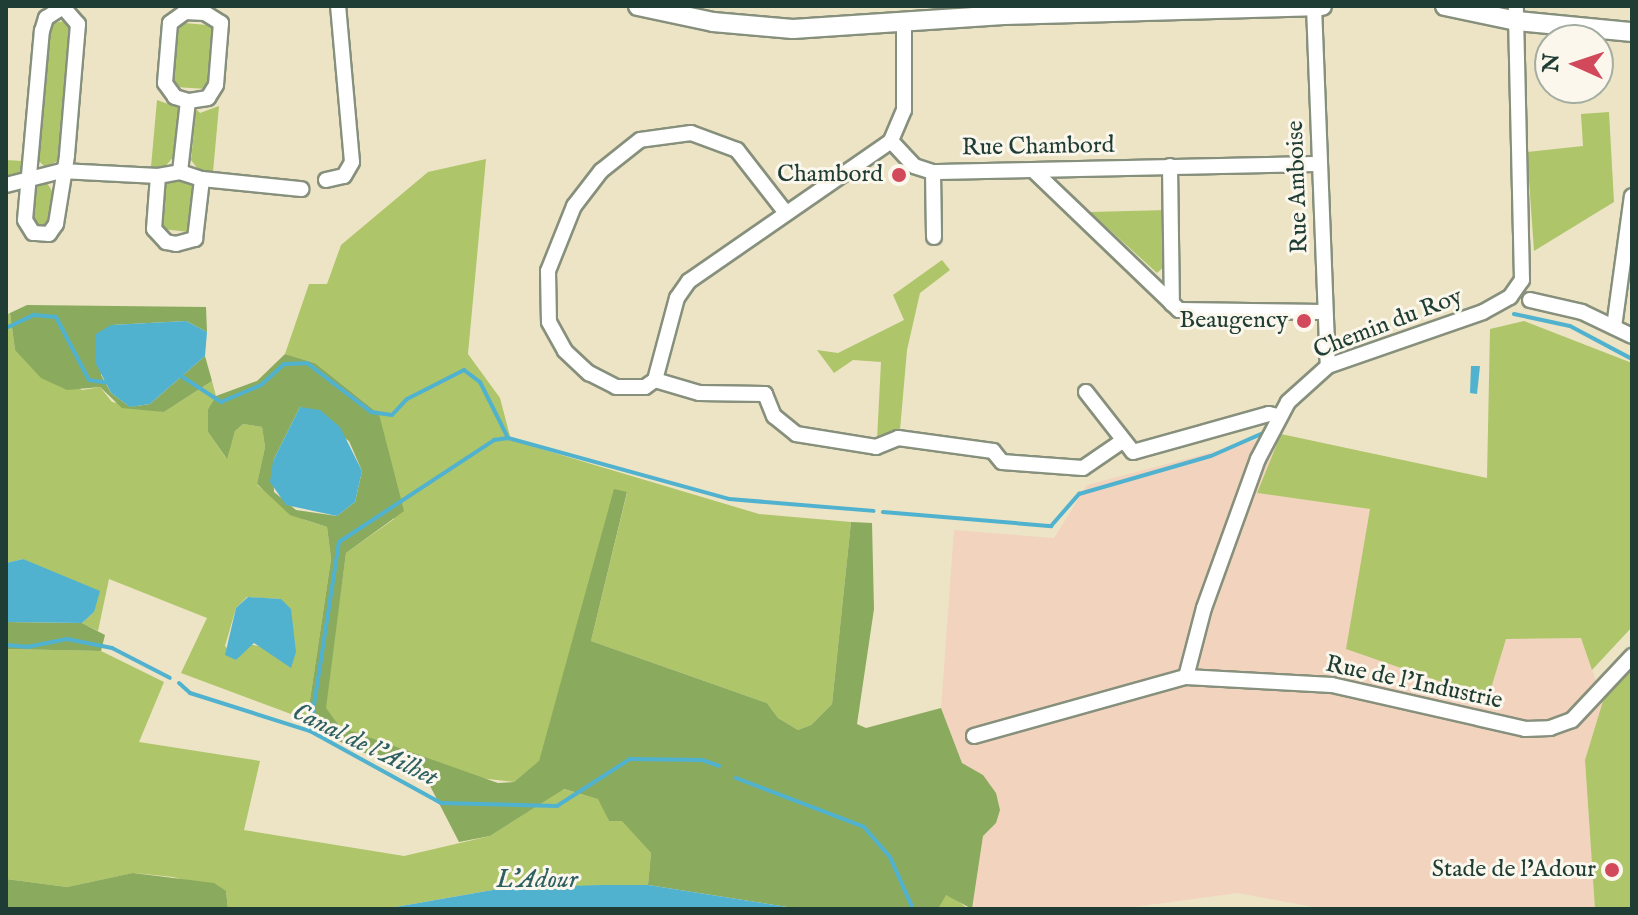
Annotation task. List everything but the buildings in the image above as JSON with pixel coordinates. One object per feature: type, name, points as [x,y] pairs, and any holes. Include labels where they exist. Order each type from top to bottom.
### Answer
[{"type":"street","points":[[63,6],[78,24],[67,156],[61,171],[56,224],[49,234],[27,229],[42,31],[46,18],[63,6]]},
{"type":"street","points":[[326,180],[344,176],[352,162],[338,6]]},
{"type":"street","points":[[638,6],[713,14],[793,29],[904,23],[938,13],[1322,6]]},
{"type":"street","name":"Rue Amboise","points":[[1314,6],[1323,312],[1328,366]]},
{"type":"street","points":[[1445,6],[1516,13],[1632,32]]},
{"type":"street","points":[[185,12],[205,13],[221,23],[216,85],[208,98],[188,101],[175,97],[165,83],[170,23],[185,12]]},
{"type":"street","name":"Chemin du Roy","points":[[1186,677],[1209,593],[1278,416],[1314,373],[1483,312],[1510,297],[1522,280],[1516,13]]},
{"type":"street","points":[[655,380],[677,298],[689,281],[891,141],[904,110],[904,23]]},
{"type":"street","points":[[180,172],[188,101]]},
{"type":"street","points":[[786,213],[737,150],[691,133],[640,140],[601,171],[574,206],[559,237],[548,271],[549,322],[565,351],[589,373],[631,389],[655,380],[699,393],[765,394],[774,416],[796,434],[876,447],[898,438],[993,451],[1002,462],[1083,468],[1121,442]]},
{"type":"street","name":"Rue Chambord","points":[[891,141],[914,166],[933,172],[1320,164]]},
{"type":"street","points":[[1170,166],[1172,304]]},
{"type":"street","points":[[6,185],[61,171],[158,176],[180,172],[202,179],[301,189]]},
{"type":"street","points":[[1034,171],[1179,310],[1323,312]]},
{"type":"street","points":[[933,172],[934,237]]},
{"type":"street","points":[[158,176],[154,229],[166,242],[176,244],[195,239],[202,179]]},
{"type":"street","points":[[1614,327],[1623,230],[1632,196]]},
{"type":"street","points":[[1530,300],[1582,312],[1632,336]]},
{"type":"street","points":[[1086,392],[1126,449],[1140,451],[1269,414],[1278,416]]},
{"type":"street","name":"Rue de l'Industrie","points":[[974,736],[1186,677],[1332,685],[1525,729],[1550,728],[1572,720],[1632,656]]},
{"type":"shaded area","points":[[1281,434],[1257,493],[1371,509],[1505,639],[1581,638],[1603,701],[1585,760],[1595,909],[1323,909],[1238,893],[1119,909],[972,909],[983,836],[996,823],[983,775],[962,764],[941,708],[954,530],[1054,538],[1087,485]]},
{"type":"green space","points":[[183,18],[184,23],[207,25],[209,20],[216,25],[209,78],[213,78],[207,89],[175,87],[168,75],[174,75],[177,32],[173,31]]},
{"type":"green space","points":[[64,21],[74,31],[70,72],[65,72],[62,159],[45,167],[34,156],[38,114],[43,114],[47,70],[42,69],[50,24]]},
{"type":"green space","points":[[157,100],[179,108],[175,155],[163,169],[151,167]]},
{"type":"green space","points":[[219,106],[213,172],[201,173],[191,160],[196,109],[200,113]]},
{"type":"green space","points":[[1609,112],[1614,202],[1534,251],[1527,152],[1583,146],[1581,114]]},
{"type":"green space","points":[[486,159],[468,354],[500,398],[511,440],[759,514],[851,522],[832,704],[811,725],[798,730],[778,718],[767,703],[591,641],[627,493],[615,490],[539,762],[514,782],[471,777],[340,727],[325,708],[346,553],[394,519],[379,414],[315,363],[285,354],[309,284],[327,284],[341,245],[428,172]]},
{"type":"green space","points":[[6,160],[23,161],[19,175],[6,179]]},
{"type":"green space","points":[[176,178],[195,186],[198,199],[191,200],[189,232],[162,229],[159,217],[164,217],[162,187]]},
{"type":"green space","points":[[47,183],[54,194],[52,219],[42,228],[31,225],[34,185]]},
{"type":"green space","points":[[1167,210],[1167,264],[1157,273],[1090,212]]},
{"type":"green space","points":[[942,260],[950,270],[920,293],[907,350],[900,430],[877,440],[881,362],[853,360],[834,373],[817,350],[838,353],[904,320],[893,295]]},
{"type":"green space","points":[[27,305],[206,307],[207,332],[186,321],[112,325],[101,375],[111,393],[130,407],[150,404],[205,356],[212,381],[164,412],[122,408],[100,387],[67,390],[41,378],[15,350],[10,313]]},
{"type":"green space","points":[[10,313],[15,350],[82,390],[100,387],[112,402],[164,412],[212,381],[216,396],[208,409],[208,432],[226,458],[235,431],[243,424],[262,427],[265,447],[257,485],[305,520],[327,527],[331,559],[307,720],[181,673],[207,618],[109,579],[98,631],[82,623],[94,612],[23,559],[6,563],[6,315]],"holes":[[[247,597],[281,599],[264,647],[248,644],[236,660],[225,646],[236,608]]]},
{"type":"green space","points":[[1524,321],[1632,363],[1632,627],[1592,670],[1581,638],[1506,639],[1488,698],[1346,649],[1370,509],[1257,493],[1281,434],[1487,478],[1490,329]]},
{"type":"green space","points":[[285,354],[315,363],[379,414],[404,511],[346,553],[326,708],[340,727],[498,783],[514,782],[539,761],[614,489],[627,492],[591,641],[767,703],[778,718],[798,730],[811,725],[832,704],[851,522],[872,523],[874,609],[857,724],[866,728],[941,708],[962,763],[983,775],[996,793],[1000,810],[996,823],[983,836],[972,909],[946,895],[938,909],[800,909],[648,885],[651,853],[622,821],[609,821],[598,799],[564,789],[490,836],[459,842],[428,782],[332,738],[307,720],[331,559],[327,527],[290,515],[257,484],[265,447],[262,427],[243,424],[235,431],[227,459],[208,432],[208,409],[216,396],[257,381]],"holes":[[[300,407],[349,441],[362,471],[355,502],[337,516],[296,510],[274,492],[273,461]]]},
{"type":"green space","points":[[6,622],[82,623],[105,635],[101,651],[6,649]]},
{"type":"green space","points":[[6,649],[101,651],[164,682],[139,742],[260,761],[244,830],[404,856],[490,836],[563,789],[599,799],[609,821],[622,820],[651,853],[648,885],[504,888],[384,909],[228,909],[226,891],[173,877],[134,873],[67,887],[6,879]]},
{"type":"green space","points":[[1632,667],[1632,909],[1595,909],[1585,760],[1603,701]]},
{"type":"green space","points":[[133,873],[214,883],[226,891],[228,909],[6,909],[6,879],[67,887]]},
{"type":"green space","points":[[945,895],[952,896],[968,909],[938,909]]},
{"type":"water","points":[[186,321],[207,332],[205,356],[150,404],[130,407],[111,393],[96,364],[96,334],[111,325]]},
{"type":"water","points":[[1471,366],[1480,366],[1477,394],[1470,393]]},
{"type":"water","points":[[300,407],[320,410],[340,427],[362,471],[355,502],[337,516],[286,505],[270,482],[273,461]]},
{"type":"water","points":[[23,559],[100,591],[94,612],[82,623],[6,622],[6,563]]},
{"type":"water","points":[[248,597],[281,599],[291,609],[296,652],[291,668],[254,643],[236,660],[225,655],[236,608]]},
{"type":"water","points":[[648,885],[800,909],[384,909],[504,888]]},
{"type":"waterway","points":[[1514,314],[1570,326],[1632,359]]},
{"type":"waterway","points":[[6,328],[34,315],[56,317],[89,380],[110,383]]},
{"type":"waterway","points":[[175,372],[221,402],[261,385],[284,364],[307,363],[371,412],[392,415],[407,399],[464,370],[480,382],[508,438]]},
{"type":"waterway","points":[[883,512],[1051,526],[1079,494],[1211,456],[1261,434]]},
{"type":"waterway","points":[[310,731],[339,542],[494,440],[508,438],[729,499],[874,511]]},
{"type":"waterway","name":"Canal de l'Ailhet","points":[[6,645],[27,647],[67,639],[112,648],[170,678]]},
{"type":"waterway","name":"Canal de l'Ailhet","points":[[179,683],[190,693],[310,731],[441,803],[557,806],[630,759],[702,760],[719,766]]},
{"type":"waterway","name":"Canal de l'Ailhet","points":[[736,778],[864,827],[890,857],[913,909]]},
{"type":"place","name":"Chambord","points":[[899,175]]},
{"type":"place","name":"Beaugency","points":[[1304,321]]},
{"type":"place","name":"Stade de l'Adour","points":[[1612,870]]},
{"type":"water label","name":"L'Adour","points":[[537,880]]}]
